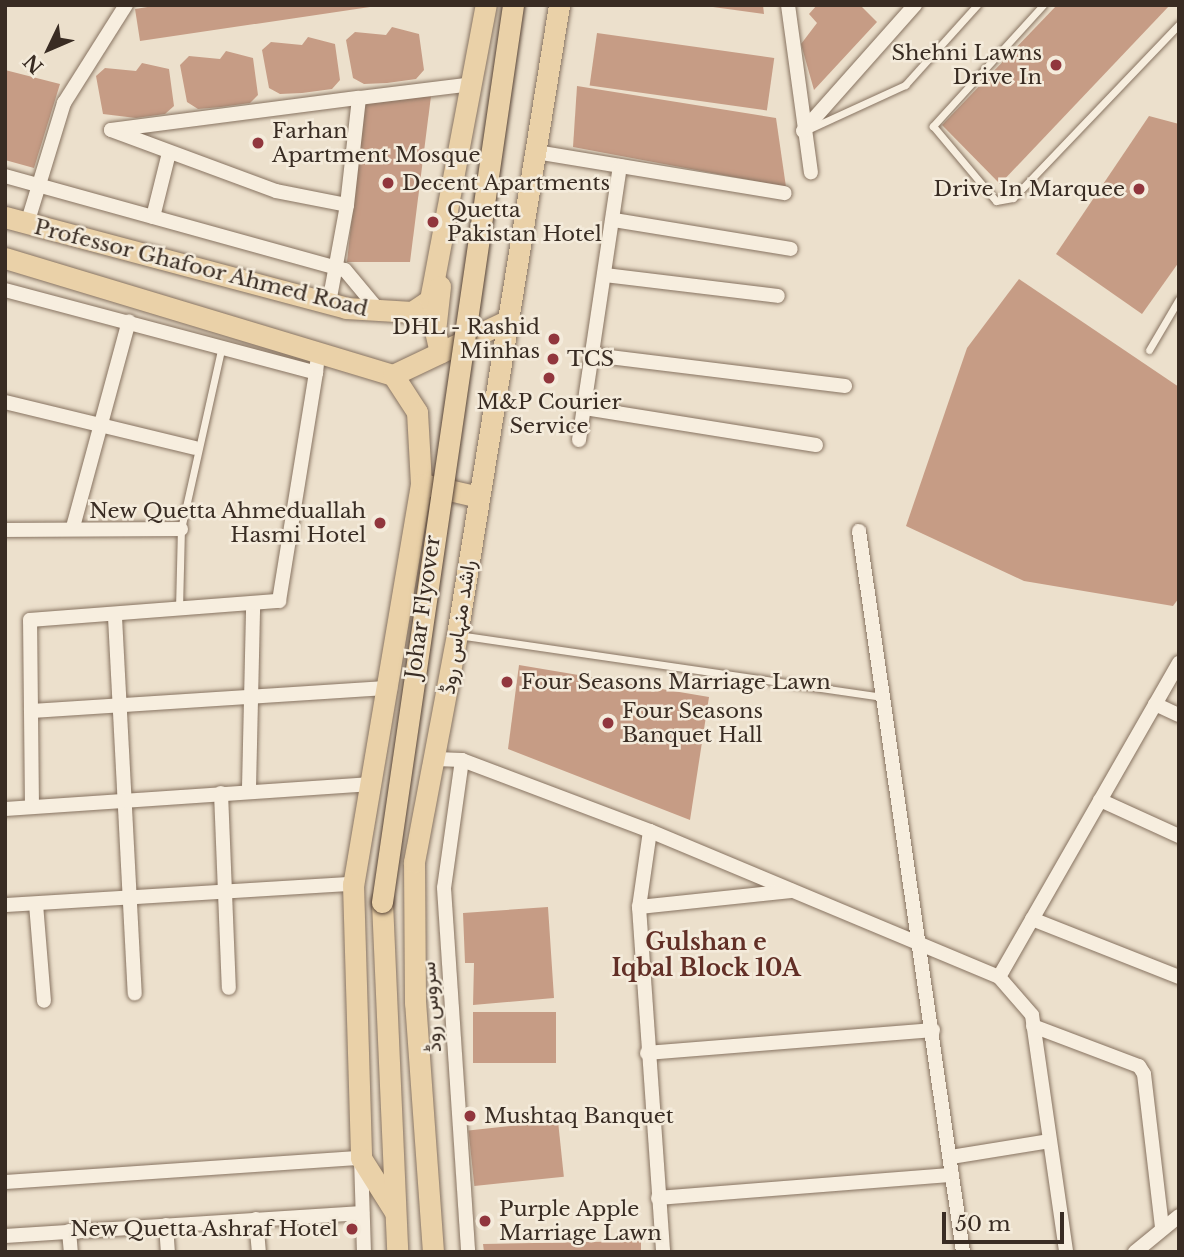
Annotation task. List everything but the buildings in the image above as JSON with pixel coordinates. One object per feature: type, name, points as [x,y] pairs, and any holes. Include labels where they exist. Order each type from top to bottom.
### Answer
[{"type":"main road","name":"Professor Ghafoor Ahmed Road","points":[[5,217],[329,303],[380,313],[412,312],[430,300],[486,5]]},
{"type":"main road","name":"Johar Flyover","points":[[395,1212],[382,902],[513,5]]},
{"type":"main road","name":"راشد منہاس روڈ","points":[[433,1252],[415,1003],[414,862],[436,759],[457,635],[559,5]]},
{"type":"main road","points":[[440,352],[435,331],[452,195]]},
{"type":"main road","points":[[5,258],[393,375],[417,412],[421,484],[390,688],[353,884],[361,1157],[395,1212],[397,1252]]},
{"type":"main road","points":[[393,375],[509,320]]},
{"type":"main road","points":[[421,484],[479,497]]},
{"type":"street","points":[[27,224],[64,103],[126,5]]},
{"type":"street","points":[[788,5],[803,131],[811,172]]},
{"type":"street","points":[[803,131],[915,5]]},
{"type":"street","points":[[347,205],[276,191],[111,130],[473,84]]},
{"type":"street","points":[[329,303],[347,205],[359,98]]},
{"type":"street","points":[[536,152],[785,193]]},
{"type":"street","points":[[153,217],[169,153]]},
{"type":"street","points":[[579,440],[620,166]]},
{"type":"street","points":[[5,176],[345,270],[380,313]]},
{"type":"street","points":[[614,220],[790,249]]},
{"type":"street","points":[[605,275],[778,296]]},
{"type":"street","points":[[5,290],[223,344],[316,373]]},
{"type":"street","points":[[73,527],[97,425],[136,323],[151,301]]},
{"type":"street","points":[[32,807],[30,620],[115,617],[253,606],[281,598],[320,351]]},
{"type":"street","points":[[593,355],[845,386]]},
{"type":"street","points":[[5,402],[195,448]]},
{"type":"street","points":[[584,408],[816,445]]},
{"type":"street","points":[[5,530],[73,527],[181,528]]},
{"type":"street","points":[[859,531],[888,698],[963,1252]]},
{"type":"street","points":[[249,788],[253,606]]},
{"type":"street","points":[[115,617],[128,801],[135,993]]},
{"type":"street","points":[[999,977],[1179,663]]},
{"type":"street","points":[[31,711],[390,688]]},
{"type":"street","points":[[1155,704],[1179,715]]},
{"type":"street","points":[[436,759],[462,760],[650,831],[999,977],[1032,1015],[1066,1252]]},
{"type":"street","name":"سروس روڈ","points":[[462,760],[444,888],[468,1252]]},
{"type":"street","points":[[5,809],[221,793],[249,788],[372,784]]},
{"type":"street","points":[[221,793],[229,988]]},
{"type":"street","points":[[1100,800],[1179,836]]},
{"type":"street","points":[[650,831],[639,907],[647,1053],[663,1252]]},
{"type":"street","points":[[5,905],[353,884]]},
{"type":"street","points":[[639,907],[793,891]]},
{"type":"street","points":[[36,904],[44,1001]]},
{"type":"street","points":[[1032,919],[1179,977]]},
{"type":"street","points":[[1033,1026],[1139,1066],[1144,1074],[1162,1228]]},
{"type":"street","points":[[647,1053],[933,1030]]},
{"type":"street","points":[[951,1157],[1050,1141]]},
{"type":"street","points":[[5,1182],[361,1157],[365,1252]]},
{"type":"street","points":[[658,1198],[953,1175]]},
{"type":"street","points":[[5,1236],[362,1213]]},
{"type":"street","points":[[1135,1252],[1179,1216]]},
{"type":"street","points":[[256,1219],[260,1252]]},
{"type":"street","points":[[166,1225],[168,1252]]},
{"type":"street","points":[[69,1231],[71,1252]]},
{"type":"lane","points":[[803,131],[896,91],[977,5]]},
{"type":"lane","points":[[1043,5],[933,126],[996,201],[1013,198],[1179,24]]},
{"type":"lane","points":[[1149,350],[1179,299]]},
{"type":"lane","points":[[179,610],[181,528],[195,448],[223,344]]},
{"type":"lane","points":[[457,635],[888,698]]},
{"type":"place","name":"Shehni Lawns Drive In","points":[[1056,65]]},
{"type":"place","name":"Farhan Apartment Mosque","points":[[258,143]]},
{"type":"place","name":"Decent Apartments","points":[[388,183]]},
{"type":"place","name":"Drive In Marquee","points":[[1139,189]]},
{"type":"place","name":"Quetta Pakistan Hotel","points":[[433,222]]},
{"type":"place","name":"DHL - Rashid Minhas","points":[[554,339]]},
{"type":"place","name":"TCS","points":[[553,359]]},
{"type":"place","name":"M&P Courier Service","points":[[549,378]]},
{"type":"place","name":"New Quetta Ahmeduallah Hasmi Hotel","points":[[380,523]]},
{"type":"place","name":"Four Seasons Marriage Lawn","points":[[507,682]]},
{"type":"place","name":"Four Seasons Banquet Hall","points":[[608,723]]},
{"type":"place","name":"Mushtaq Banquet","points":[[470,1116]]},
{"type":"place","name":"Purple Apple Marriage Lawn","points":[[485,1221]]},
{"type":"place","name":"New Quetta Ashraf Hotel","points":[[352,1229]]},
{"type":"district","name":"Gulshan e Iqbal Block 10A","points":[[706,955]]}]
